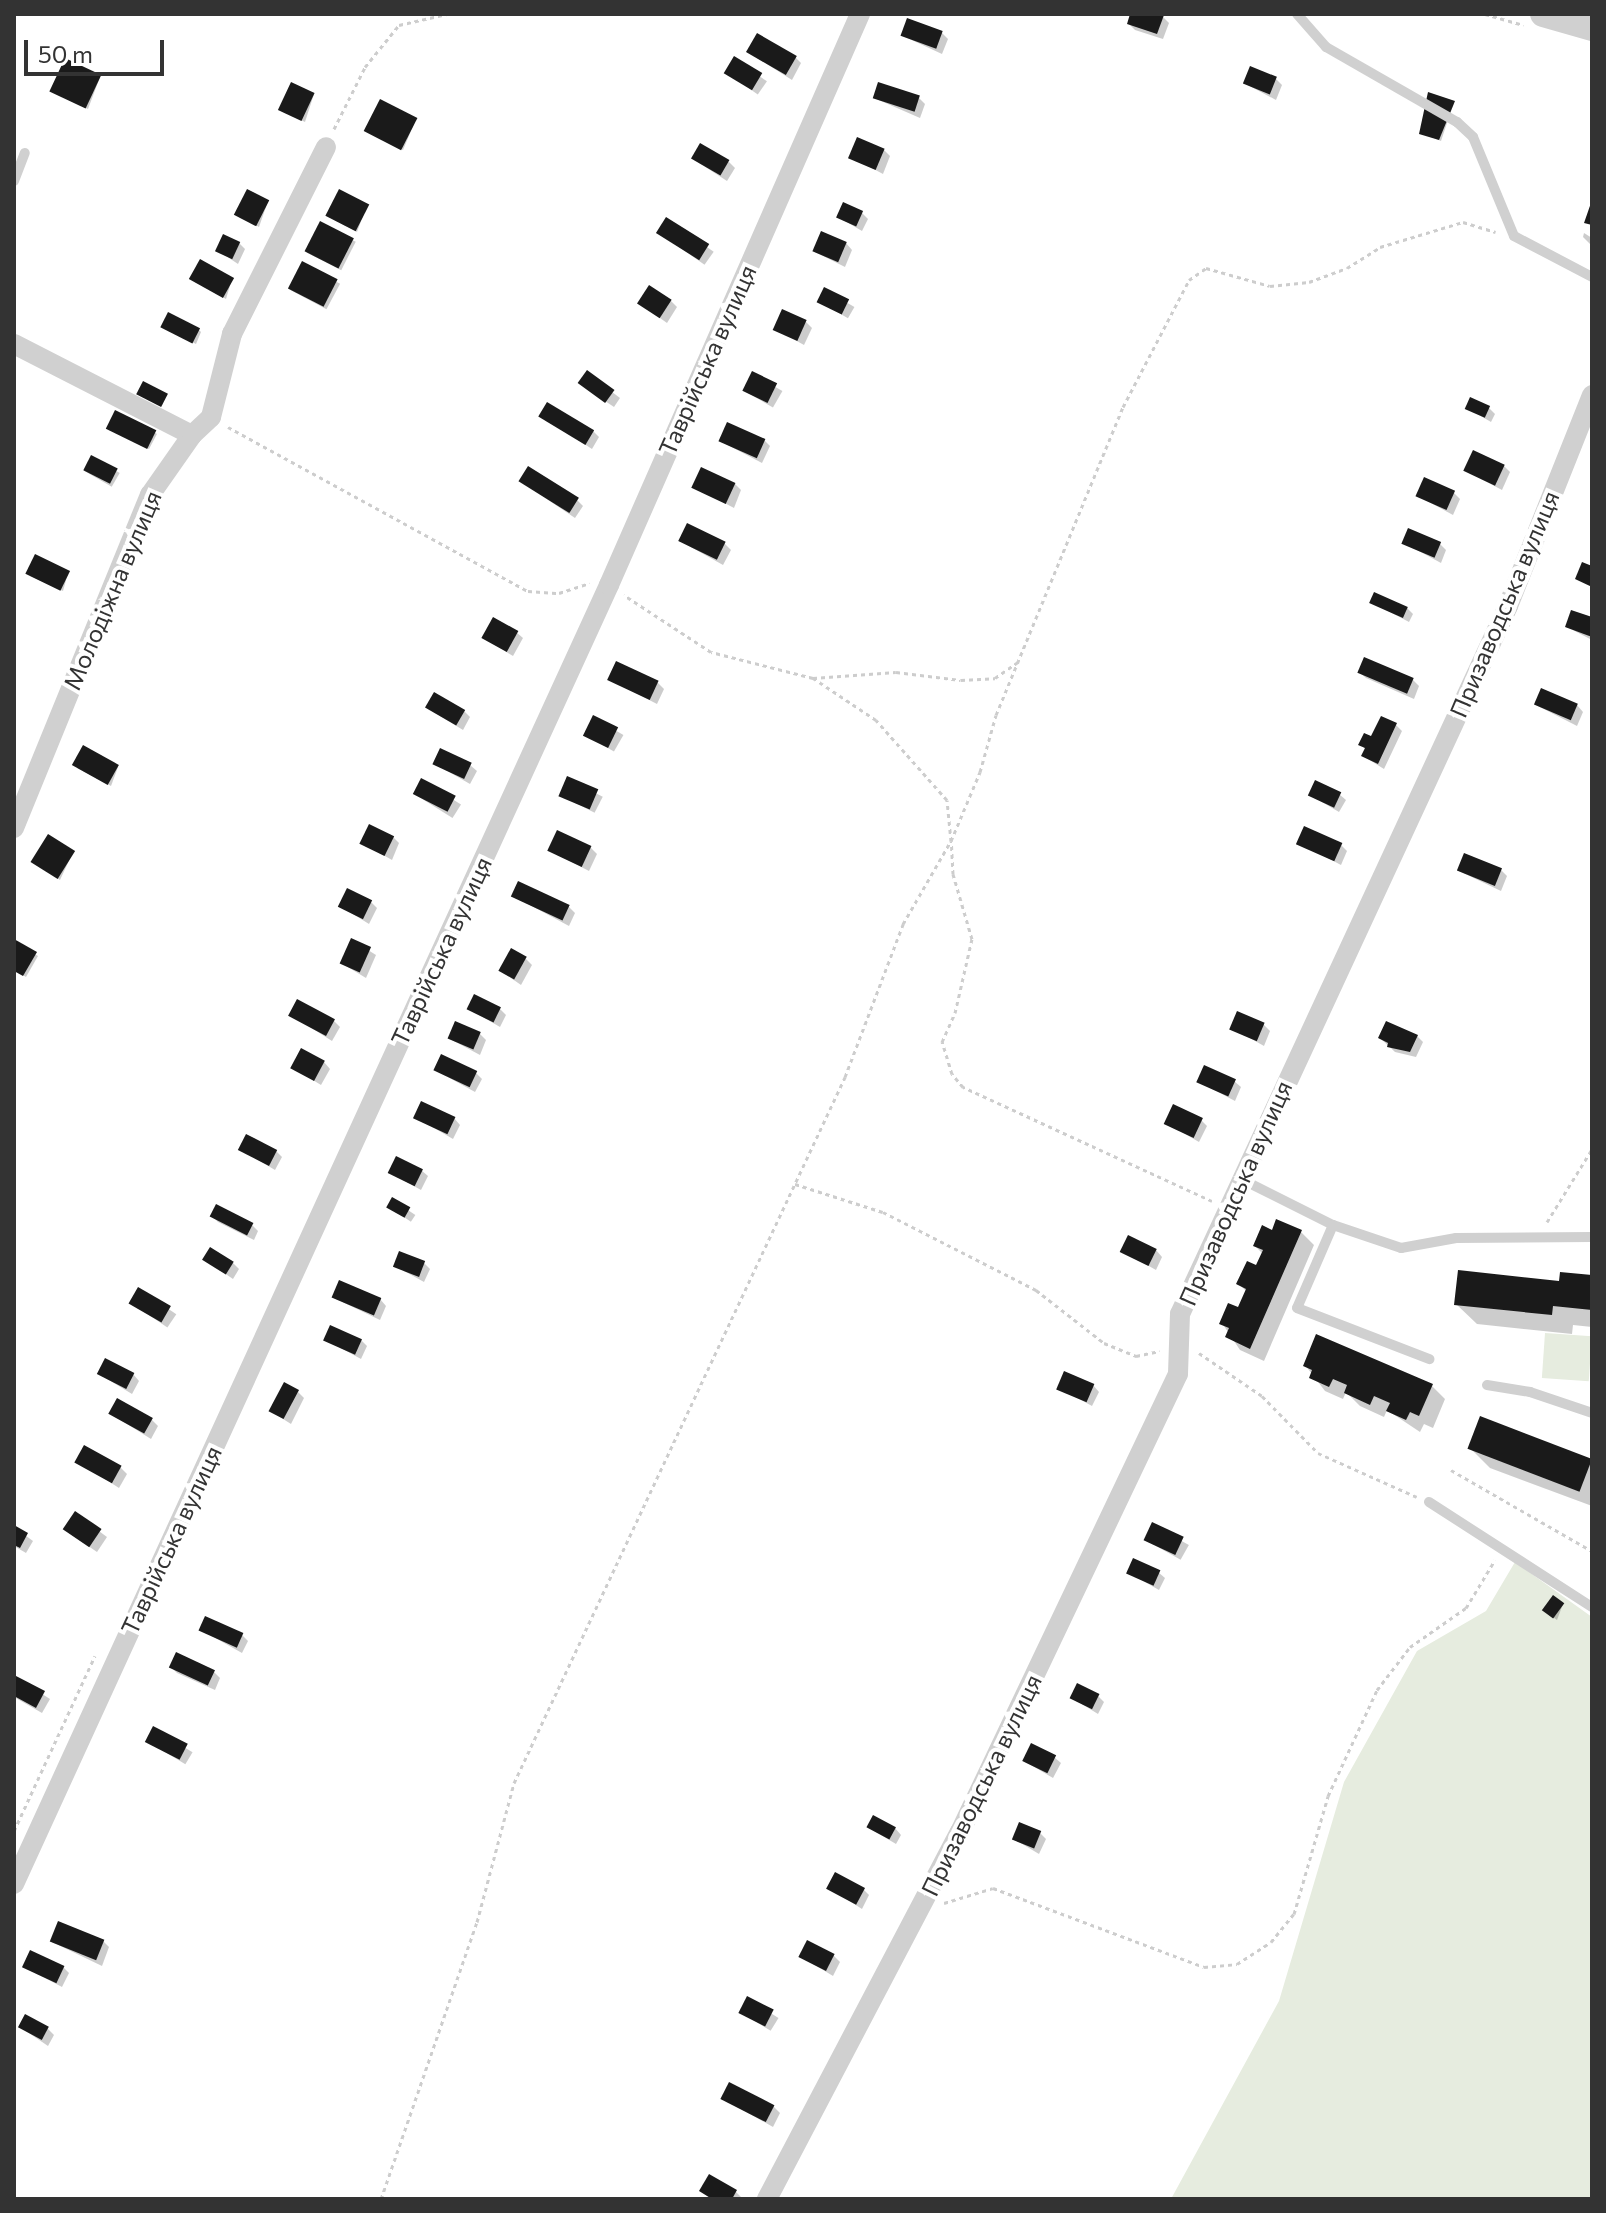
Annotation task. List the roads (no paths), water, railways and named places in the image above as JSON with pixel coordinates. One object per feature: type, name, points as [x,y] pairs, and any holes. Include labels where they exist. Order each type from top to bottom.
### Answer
[{"type":"street","name":"Таврійська вулиця","points":[[14,1884],[612,577],[860,14]]},
{"type":"street","points":[[1543,14],[1592,28]]},
{"type":"street","name":"Молодіжна вулиця","points":[[14,828],[150,495],[192,435],[211,417],[232,334],[326,147]]},
{"type":"street","points":[[14,344],[192,435]]},
{"type":"street","name":"Призаводська вулиця","points":[[767,2199],[909,1929],[1178,1374],[1180,1314],[1231,1198],[1508,606],[1592,395]]},
{"type":"lane","points":[[1297,14],[1326,47],[1457,122],[1473,137],[1514,236],[1592,277]]},
{"type":"lane","points":[[14,181],[25,153]]},
{"type":"lane","points":[[1240,1179],[1333,1225],[1401,1248],[1456,1238],[1592,1237]]},
{"type":"lane","points":[[1333,1225],[1297,1308],[1429,1359]]},
{"type":"lane","points":[[1487,1385],[1530,1392],[1592,1413]]},
{"type":"lane","points":[[1429,1502],[1592,1607]]}]
